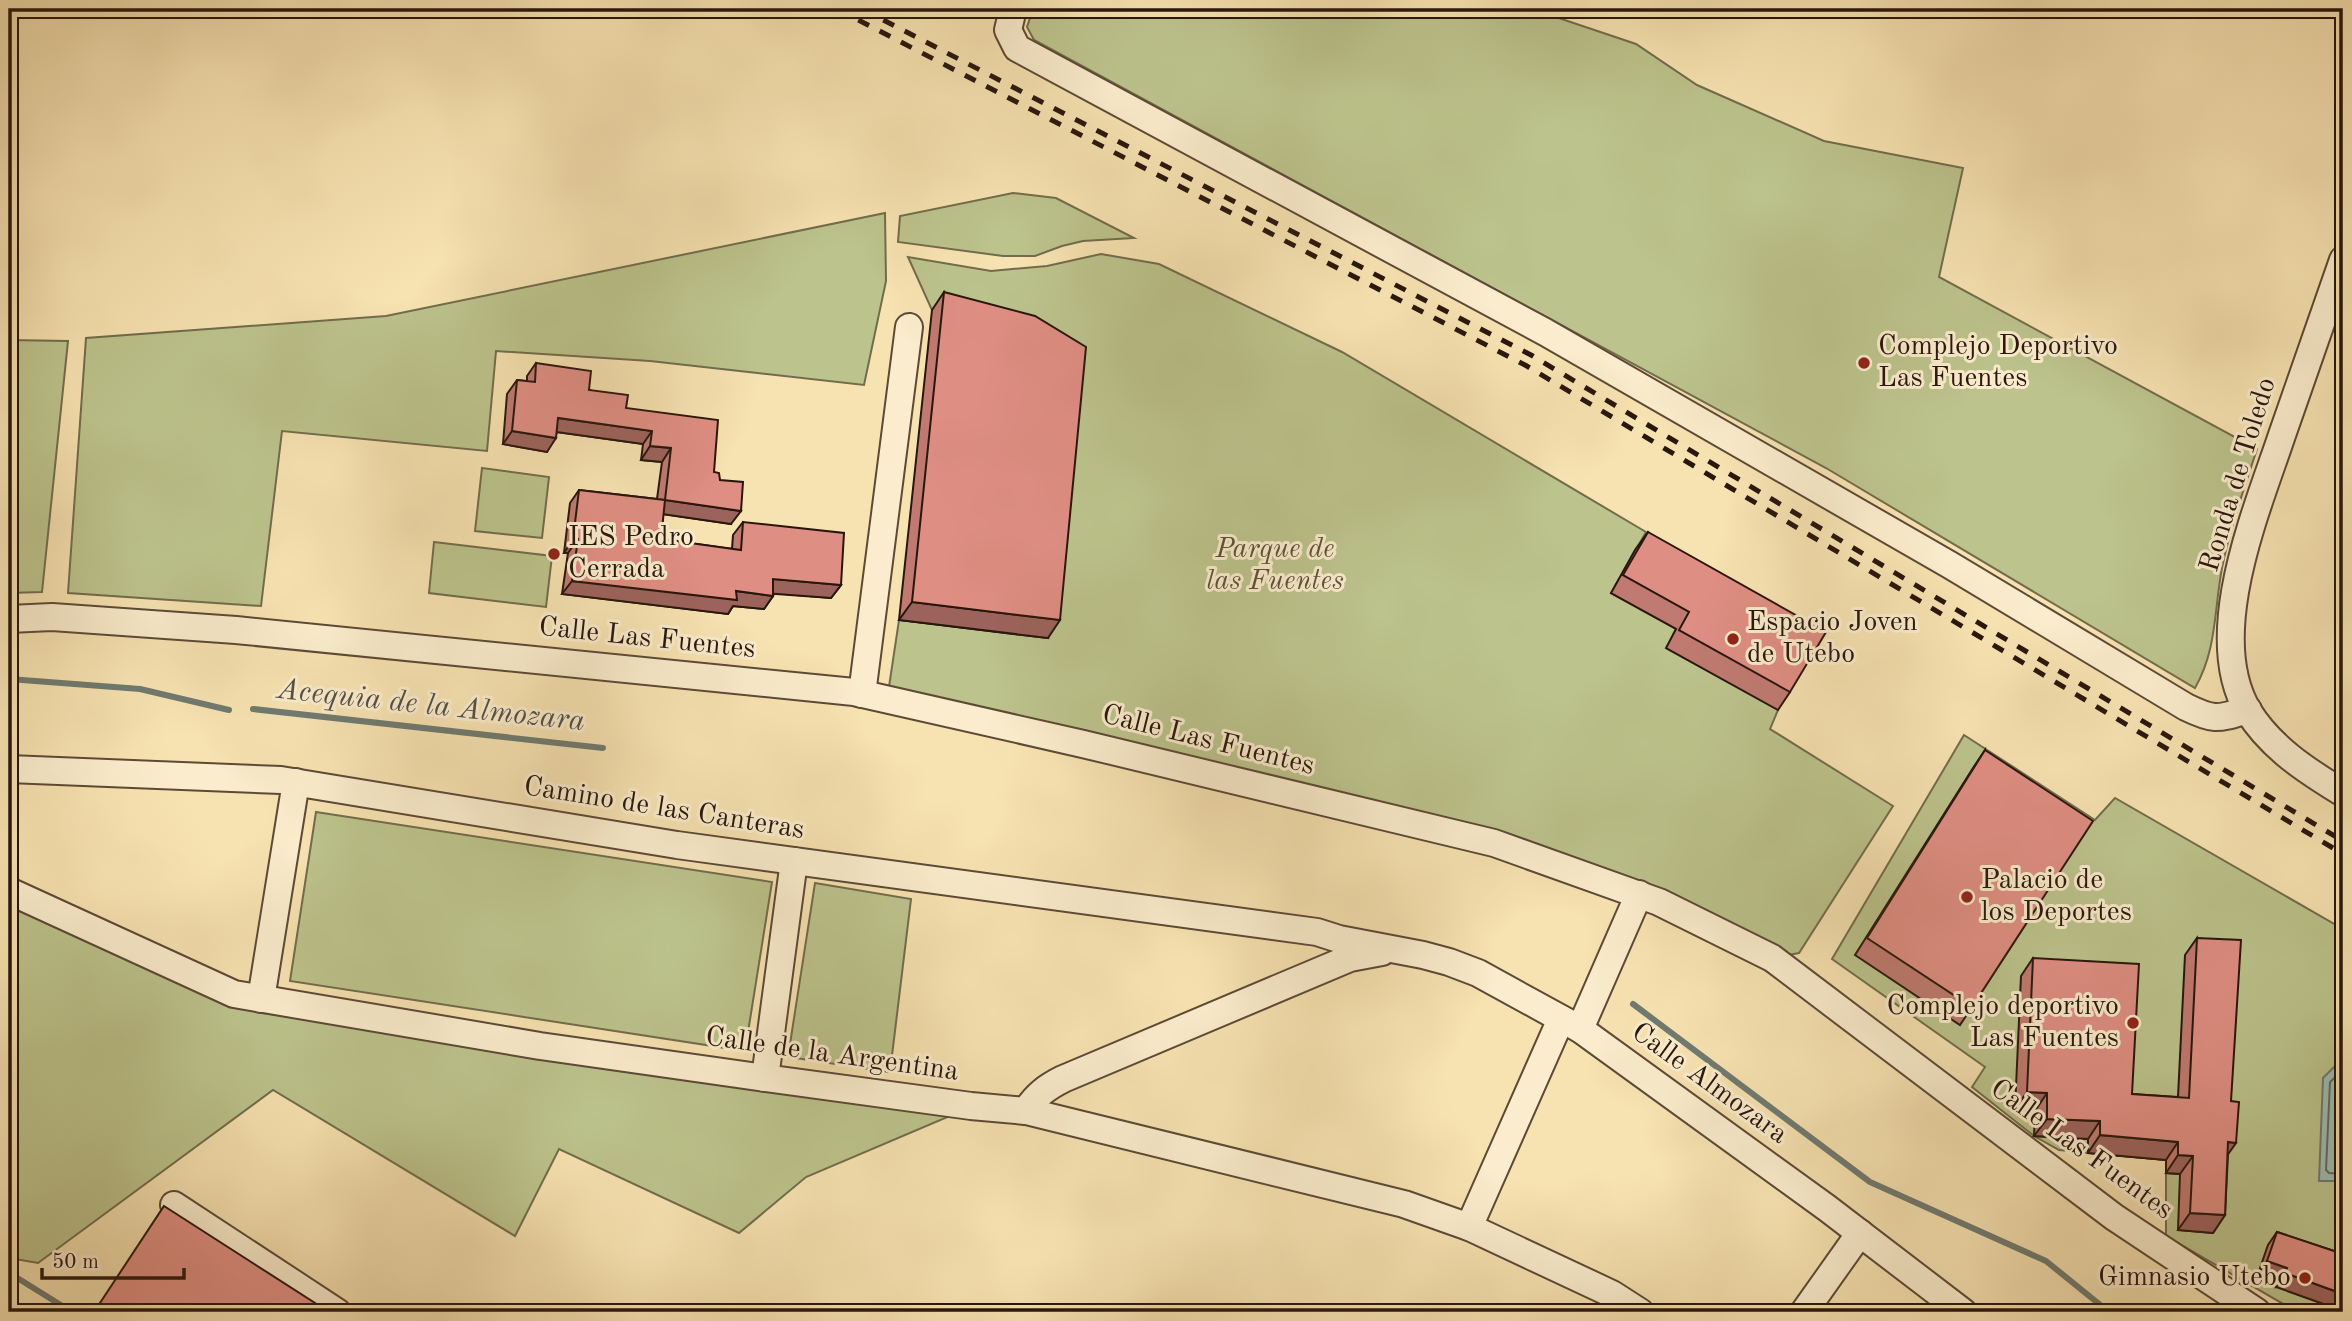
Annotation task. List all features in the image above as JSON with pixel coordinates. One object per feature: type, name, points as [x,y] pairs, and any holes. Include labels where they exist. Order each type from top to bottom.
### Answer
[{"type":"street","points":[[1013,9],[1008,30],[1017,48],[1545,332],[1950,565],[2186,706],[2207,717],[2219,718],[2248,710]]},
{"type":"street","name":"Ronda de Toledo","points":[[2343,260],[2244,548],[2233,601],[2231,648],[2238,686],[2248,710],[2271,741],[2303,768],[2343,793]]},
{"type":"street","points":[[862,694],[909,327]]},
{"type":"street","name":"Calle Las Fuentes","points":[[9,619],[52,617],[236,631],[862,694],[1494,842],[1639,894],[1772,958],[2114,1217],[2257,1312]]},
{"type":"street","name":"Camino de las Canteras","points":[[9,769],[296,782],[677,845],[1319,934],[1394,950]]},
{"type":"street","points":[[261,999],[296,782]]},
{"type":"street","points":[[765,1078],[794,862]]},
{"type":"street","name":"Calle de la Argentina","points":[[9,891],[218,988],[261,999],[540,1046],[971,1106],[1026,1111],[1404,1204],[1469,1227],[1612,1294],[1640,1312]]},
{"type":"street","points":[[1469,1227],[1570,1024],[1639,894]]},
{"type":"street","points":[[1319,934],[1315,950],[1323,970]]},
{"type":"street","points":[[1026,1111],[1046,1088],[1063,1079],[1323,970],[1367,954],[1394,950]]},
{"type":"street","name":"Calle Almozara","points":[[1394,950],[1450,962],[1478,973],[1570,1024],[1860,1233],[1963,1312]]},
{"type":"street","points":[[174,1205],[337,1312]]},
{"type":"street","points":[[1804,1312],[1860,1233]]},
{"type":"green space","name":"Complejo Deportivo Las Fuentes","points":[[1033,9],[1532,9],[1636,44],[1697,85],[1824,141],[1963,168],[1939,277],[2257,449],[2225,553],[2211,644],[2195,688],[1826,468],[1034,40],[1027,27]]},
{"type":"green space","points":[[1013,193],[1056,198],[1134,238],[1083,241],[1035,256],[1003,256],[898,242],[900,216]]},
{"type":"green space","points":[[885,213],[886,281],[864,385],[650,361],[496,351],[487,451],[282,431],[261,606],[68,593],[86,338],[386,316]]},
{"type":"green space","name":"Parque de las Fuentes","points":[[1101,254],[1159,264],[1342,352],[1646,532],[1611,593],[1676,629],[1667,648],[1778,710],[1770,729],[1893,806],[1799,953],[1772,958],[1621,887],[887,700],[899,620],[1048,637],[932,310],[908,257],[991,271],[1047,266]]},
{"type":"green space","points":[[9,340],[68,341],[42,592],[9,593]]},
{"type":"green space","points":[[482,468],[549,477],[542,538],[475,531]]},
{"type":"green space","points":[[434,542],[552,556],[546,607],[429,593]]},
{"type":"green space","name":"Complejo deportivo Las Fuentes","points":[[1964,735],[2095,820],[2115,798],[2343,929],[2343,1312],[2297,1312],[2166,1236],[2166,1160],[2059,1150],[2034,1136],[1972,1087],[1985,1067],[1832,959]]},
{"type":"green space","points":[[316,812],[772,882],[745,1051],[290,981]]},
{"type":"green space","points":[[815,883],[911,899],[890,1072],[788,1057]]},
{"type":"green space","points":[[9,902],[262,1013],[957,1113],[806,1177],[739,1233],[559,1149],[515,1236],[273,1090],[38,1263],[9,1258]]},
{"type":"water","points":[[2343,1063],[2343,1181],[2319,1181],[2323,1078],[2337,1064]]},
{"type":"building","points":[[944,292],[1035,316],[1086,347],[1060,620],[912,602]]},
{"type":"building","points":[[536,363],[591,371],[589,390],[628,395],[626,408],[718,420],[714,472],[719,473],[720,480],[743,482],[741,511],[665,500],[671,448],[650,446],[652,431],[558,418],[556,438],[512,431],[517,380],[535,382]]},
{"type":"building","points":[[579,490],[665,500],[661,539],[741,550],[743,522],[844,533],[841,585],[773,579],[773,596],[736,591],[737,600],[572,581],[578,539],[573,539]]},
{"type":"building","name":"Espacio Joven de Utebo","points":[[1648,532],[1826,632],[1790,692],[1679,630],[1689,612],[1623,575]]},
{"type":"building","name":"Palacio de los Deportes","points":[[1985,750],[2093,821],[1972,1007],[1867,938]]},
{"type":"building","points":[[2197,938],[2241,940],[2231,1101],[2239,1102],[2236,1143],[2228,1142],[2225,1215],[2190,1213],[2193,1156],[2178,1155],[2178,1142],[2100,1135],[2100,1121],[2047,1119],[2047,1093],[2027,1092],[2033,958],[2139,964],[2132,1094],[2189,1098]]},
{"type":"building","points":[[164,1206],[329,1312],[94,1312]]},
{"type":"building","points":[[2277,1232],[2343,1254],[2343,1294],[2285,1273],[2287,1268],[2267,1261]]},
{"type":"waterway","name":"Acequia de la Almozara","points":[[9,679],[140,689],[229,710]]},
{"type":"waterway","name":"Acequia de la Almozara","points":[[253,709],[603,748]]},
{"type":"waterway","name":"Acequia de la Almozara","points":[[1633,1004],[1870,1182],[2046,1261],[2109,1312]]},
{"type":"waterway","points":[[19,1279],[72,1312]]},
{"type":"railway","points":[[837,9],[1525,365],[2343,854]]},
{"type":"railway","points":[[862,9],[1531,355],[2343,841]]},
{"type":"place","name":"Complejo Deportivo Las Fuentes","points":[[1864,363]]},
{"type":"place","name":"IES Pedro Cerrada","points":[[554,554]]},
{"type":"place","name":"Espacio Joven de Utebo","points":[[1733,639]]},
{"type":"place","name":"Palacio de los Deportes","points":[[1967,897]]},
{"type":"place","name":"Complejo deportivo Las Fuentes","points":[[2133,1023]]},
{"type":"place","name":"Gimnasio Utebo","points":[[2305,1278]]}]
